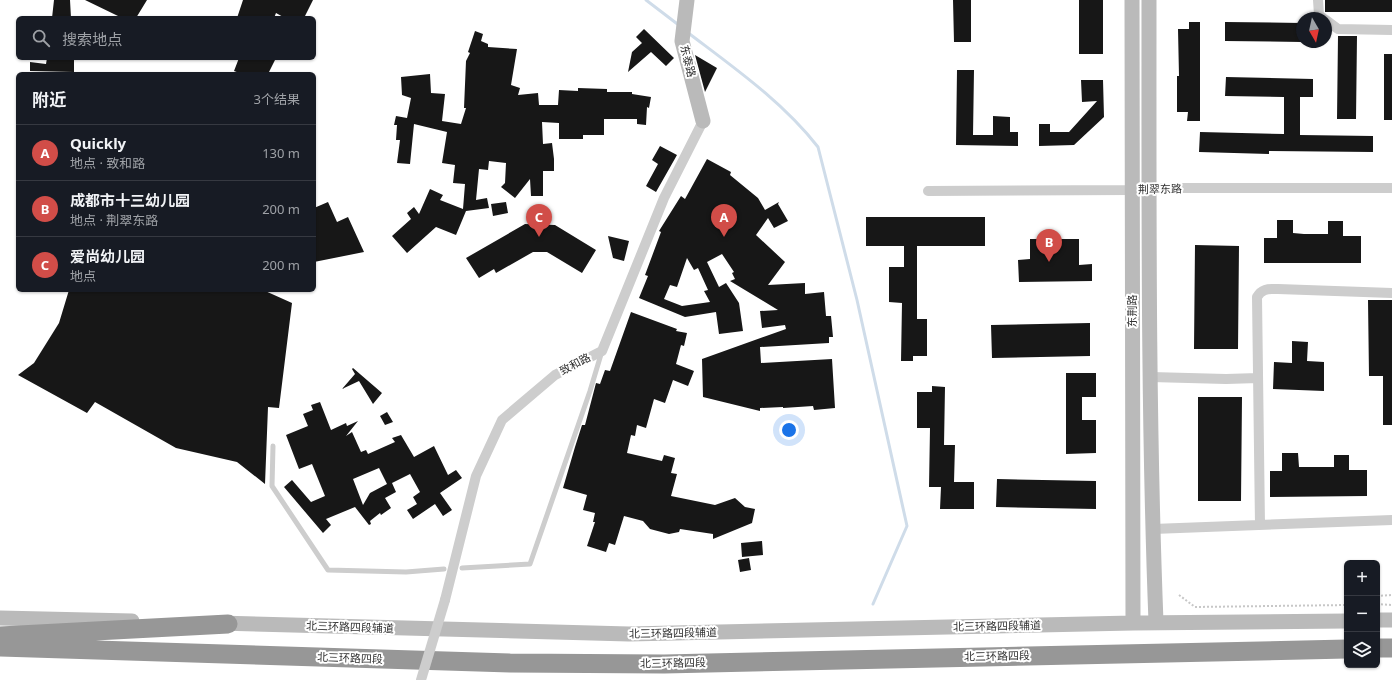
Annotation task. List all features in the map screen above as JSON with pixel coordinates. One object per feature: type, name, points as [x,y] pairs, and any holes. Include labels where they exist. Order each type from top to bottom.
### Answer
[{"type":"highway","points":[[0,636],[228,624]]},
{"type":"highway","name":"北三环路四段","points":[[0,647],[502,663],[664,664],[1344,649]]},
{"type":"highway","points":[[1380,648],[1392,648]]},
{"type":"street","name":"东泰路","points":[[687,0],[682,41],[704,121]]},
{"type":"street","name":"东荆路","points":[[1132,0],[1133,623]]},
{"type":"street","name":"东荆路","points":[[1149,0],[1151,377],[1156,622]]},
{"type":"street","points":[[1318,0],[1319,12]]},
{"type":"street","points":[[1332,24],[1338,29],[1392,30]]},
{"type":"street","name":"致和路","points":[[421,680],[445,600],[476,476],[502,420],[555,375],[602,350],[664,198],[704,121]]},
{"type":"street","name":"荆翠东路","points":[[928,191],[1132,190],[1149,188],[1392,188]]},
{"type":"street","points":[[1260,525],[1257,297],[1263,290],[1278,289],[1392,293]]},
{"type":"street","points":[[1151,377],[1226,379],[1258,378]]},
{"type":"street","points":[[1153,529],[1392,520]]},
{"type":"street","name":"北三环路四段辅道","points":[[0,618],[629,634],[1156,622],[1344,621]]},
{"type":"street","points":[[1380,620],[1392,620]]},
{"type":"lane","points":[[462,568],[530,564],[587,399],[602,350]]},
{"type":"lane","points":[[273,446],[272,486],[328,570],[406,572],[444,569]]},
{"type":"path","points":[[1179,595],[1196,607],[1344,605]]},
{"type":"path","points":[[1380,596],[1392,595]]},
{"type":"path","points":[[1380,604],[1392,605]]},
{"type":"building","points":[[54,0],[70,0],[71,16],[52,16]]},
{"type":"building","points":[[85,0],[147,0],[137,16],[118,16]]},
{"type":"building","points":[[243,0],[313,0],[305,16],[281,16],[276,13],[275,16],[238,16]]},
{"type":"building","points":[[953,0],[971,0],[971,42],[954,42]]},
{"type":"building","points":[[1079,0],[1103,0],[1103,54],[1079,54]]},
{"type":"building","points":[[1325,0],[1392,0],[1392,12],[1325,12]]},
{"type":"building","points":[[1189,22],[1200,22],[1200,121],[1187,121],[1188,112],[1177,112],[1177,76],[1179,76],[1178,29],[1189,29]]},
{"type":"building","points":[[1225,22],[1296,23],[1296,42],[1225,41]]},
{"type":"building","points":[[644,29],[674,58],[666,66],[651,52],[628,72],[632,52],[642,43],[636,37]]},
{"type":"building","points":[[475,31],[483,34],[481,41],[488,44],[488,47],[517,49],[511,85],[520,88],[518,95],[538,93],[539,105],[558,105],[559,90],[578,91],[578,88],[607,89],[607,92],[632,92],[632,94],[651,97],[649,108],[647,107],[646,125],[637,124],[637,119],[604,119],[604,135],[583,135],[583,139],[559,139],[559,123],[542,122],[543,144],[552,143],[554,159],[554,171],[543,171],[543,196],[531,196],[530,179],[515,198],[501,187],[505,183],[506,163],[489,161],[488,170],[479,169],[476,200],[487,198],[489,208],[466,211],[456,235],[436,227],[407,253],[392,236],[411,219],[407,213],[414,207],[419,214],[430,189],[443,195],[440,200],[463,209],[465,184],[453,183],[455,165],[442,163],[447,132],[414,124],[410,164],[397,163],[400,140],[396,140],[397,125],[394,125],[396,116],[407,118],[411,98],[402,95],[401,77],[430,74],[431,93],[445,94],[442,121],[461,124],[466,108],[464,108],[466,61],[470,53],[468,52]]},
{"type":"building","points":[[1338,36],[1357,36],[1356,119],[1337,119]]},
{"type":"building","points":[[1384,54],[1392,54],[1392,120],[1384,120]]},
{"type":"building","points":[[695,55],[717,68],[705,92]]},
{"type":"building","points":[[47,60],[74,60],[74,72],[30,71],[30,62],[46,64]]},
{"type":"building","points":[[238,60],[275,60],[269,72],[234,71]]},
{"type":"building","points":[[957,70],[974,70],[973,135],[993,135],[993,116],[1010,117],[1010,132],[1018,132],[1018,146],[956,145]]},
{"type":"building","points":[[1226,77],[1313,79],[1313,97],[1300,97],[1300,135],[1373,136],[1373,152],[1269,151],[1269,154],[1199,152],[1200,132],[1284,134],[1284,97],[1225,96]]},
{"type":"building","points":[[1081,80],[1103,80],[1104,117],[1074,145],[1039,146],[1039,124],[1050,124],[1050,132],[1069,132],[1097,101],[1082,102]]},
{"type":"building","points":[[660,146],[677,155],[656,192],[646,186],[658,164],[652,160]]},
{"type":"building","points":[[707,159],[731,172],[730,175],[758,198],[765,210],[779,202],[778,204],[788,221],[774,228],[768,218],[756,235],[785,262],[768,285],[805,283],[805,294],[824,292],[826,316],[831,316],[833,337],[829,337],[829,343],[760,347],[761,363],[832,359],[835,408],[814,410],[813,406],[783,407],[760,408],[760,411],[703,397],[702,359],[786,329],[785,325],[762,328],[760,311],[778,310],[730,281],[735,279],[732,273],[734,272],[722,254],[707,262],[719,287],[726,283],[739,303],[743,331],[719,334],[716,312],[685,317],[639,298],[648,276],[645,275],[661,232],[659,231],[681,196],[685,199]],"holes":[[[687,258],[694,270],[698,268],[708,290],[704,291],[710,302],[682,306],[664,299],[670,285],[677,287]]]},
{"type":"building","points":[[328,202],[337,222],[348,217],[364,252],[316,262],[316,207]]},
{"type":"building","points":[[506,202],[508,213],[493,216],[491,204]]},
{"type":"building","points":[[866,217],[985,217],[985,246],[917,246],[917,319],[927,319],[927,356],[913,356],[913,361],[901,361],[902,303],[889,302],[889,267],[904,267],[904,246],[866,246]]},
{"type":"building","points":[[1277,220],[1293,220],[1293,233],[1304,234],[1328,234],[1328,221],[1343,221],[1343,236],[1361,236],[1361,263],[1264,263],[1264,238],[1277,238]]},
{"type":"building","points":[[525,224],[555,225],[596,250],[582,273],[547,252],[533,252],[496,273],[494,269],[479,278],[466,258]]},
{"type":"building","points":[[608,236],[629,241],[624,261],[613,258]]},
{"type":"building","points":[[1030,239],[1079,239],[1079,265],[1092,264],[1092,281],[1019,282],[1018,260],[1030,259]]},
{"type":"building","points":[[1195,245],[1239,246],[1238,349],[1194,349]]},
{"type":"building","points":[[68,292],[267,292],[292,303],[279,408],[268,407],[265,484],[237,462],[176,448],[95,402],[87,413],[18,375],[34,363],[59,323]]},
{"type":"building","points":[[1368,300],[1392,300],[1392,425],[1383,425],[1383,376],[1369,376]]},
{"type":"building","points":[[631,312],[677,329],[676,331],[687,333],[684,346],[681,345],[676,364],[694,371],[688,386],[673,380],[665,403],[654,399],[646,428],[637,425],[635,436],[631,435],[627,453],[662,461],[664,455],[675,458],[671,473],[677,474],[671,496],[715,505],[735,498],[745,507],[755,509],[752,523],[713,539],[713,534],[680,529],[679,532],[669,534],[650,529],[643,521],[624,516],[615,545],[609,543],[606,552],[587,546],[595,522],[593,522],[595,513],[583,510],[587,495],[563,488],[582,425],[585,425],[596,383],[600,384],[605,370],[610,371]]},
{"type":"building","points":[[1090,323],[1090,356],[992,358],[991,325]]},
{"type":"building","points":[[1292,341],[1308,342],[1307,361],[1324,362],[1324,391],[1273,389],[1274,362],[1292,363]]},
{"type":"building","points":[[353,368],[382,393],[373,404],[359,381],[342,389],[355,374],[352,369]]},
{"type":"building","points":[[1066,373],[1096,373],[1096,397],[1082,397],[1082,420],[1096,420],[1096,453],[1066,454]]},
{"type":"building","points":[[932,386],[945,387],[944,445],[955,445],[954,482],[974,482],[974,509],[940,509],[941,487],[929,487],[930,428],[917,428],[917,392],[932,392]]},
{"type":"building","points":[[1198,397],[1242,397],[1241,501],[1198,501]]},
{"type":"building","points":[[320,402],[331,430],[346,423],[347,426],[358,421],[346,436],[352,432],[361,452],[366,450],[368,454],[395,442],[392,438],[401,435],[414,457],[434,446],[448,475],[456,470],[462,478],[440,493],[452,510],[443,516],[435,504],[413,519],[407,510],[417,504],[413,497],[420,492],[410,474],[392,483],[396,492],[385,498],[391,508],[381,515],[380,513],[370,521],[371,524],[369,525],[355,507],[326,519],[331,525],[323,533],[284,487],[292,480],[311,502],[325,496],[312,464],[299,469],[286,435],[308,426],[303,414],[313,410],[311,405]],"holes":[[[379,468],[387,484],[370,493],[363,505],[353,479]]]},
{"type":"building","points":[[387,412],[393,422],[385,425],[380,416]]},
{"type":"building","points":[[1282,453],[1298,453],[1299,467],[1334,467],[1334,455],[1349,455],[1349,470],[1367,470],[1367,496],[1270,497],[1270,471],[1282,471]]},
{"type":"building","points":[[997,479],[1096,481],[1096,509],[996,507]]},
{"type":"building","points":[[762,541],[763,555],[742,557],[741,543]]},
{"type":"building","points":[[749,558],[751,570],[740,572],[738,560]]},
{"type":"waterway","points":[[646,0],[680,26]]},
{"type":"waterway","points":[[687,32],[756,85],[789,115],[818,147],[857,300],[907,526],[873,604]]},
{"type":"place","name":"爱尚幼儿园","points":[[539,237]]},
{"type":"place","name":"Quickly","points":[[724,237]]},
{"type":"place","name":"成都市十三幼儿园","points":[[1049,262]]}]
